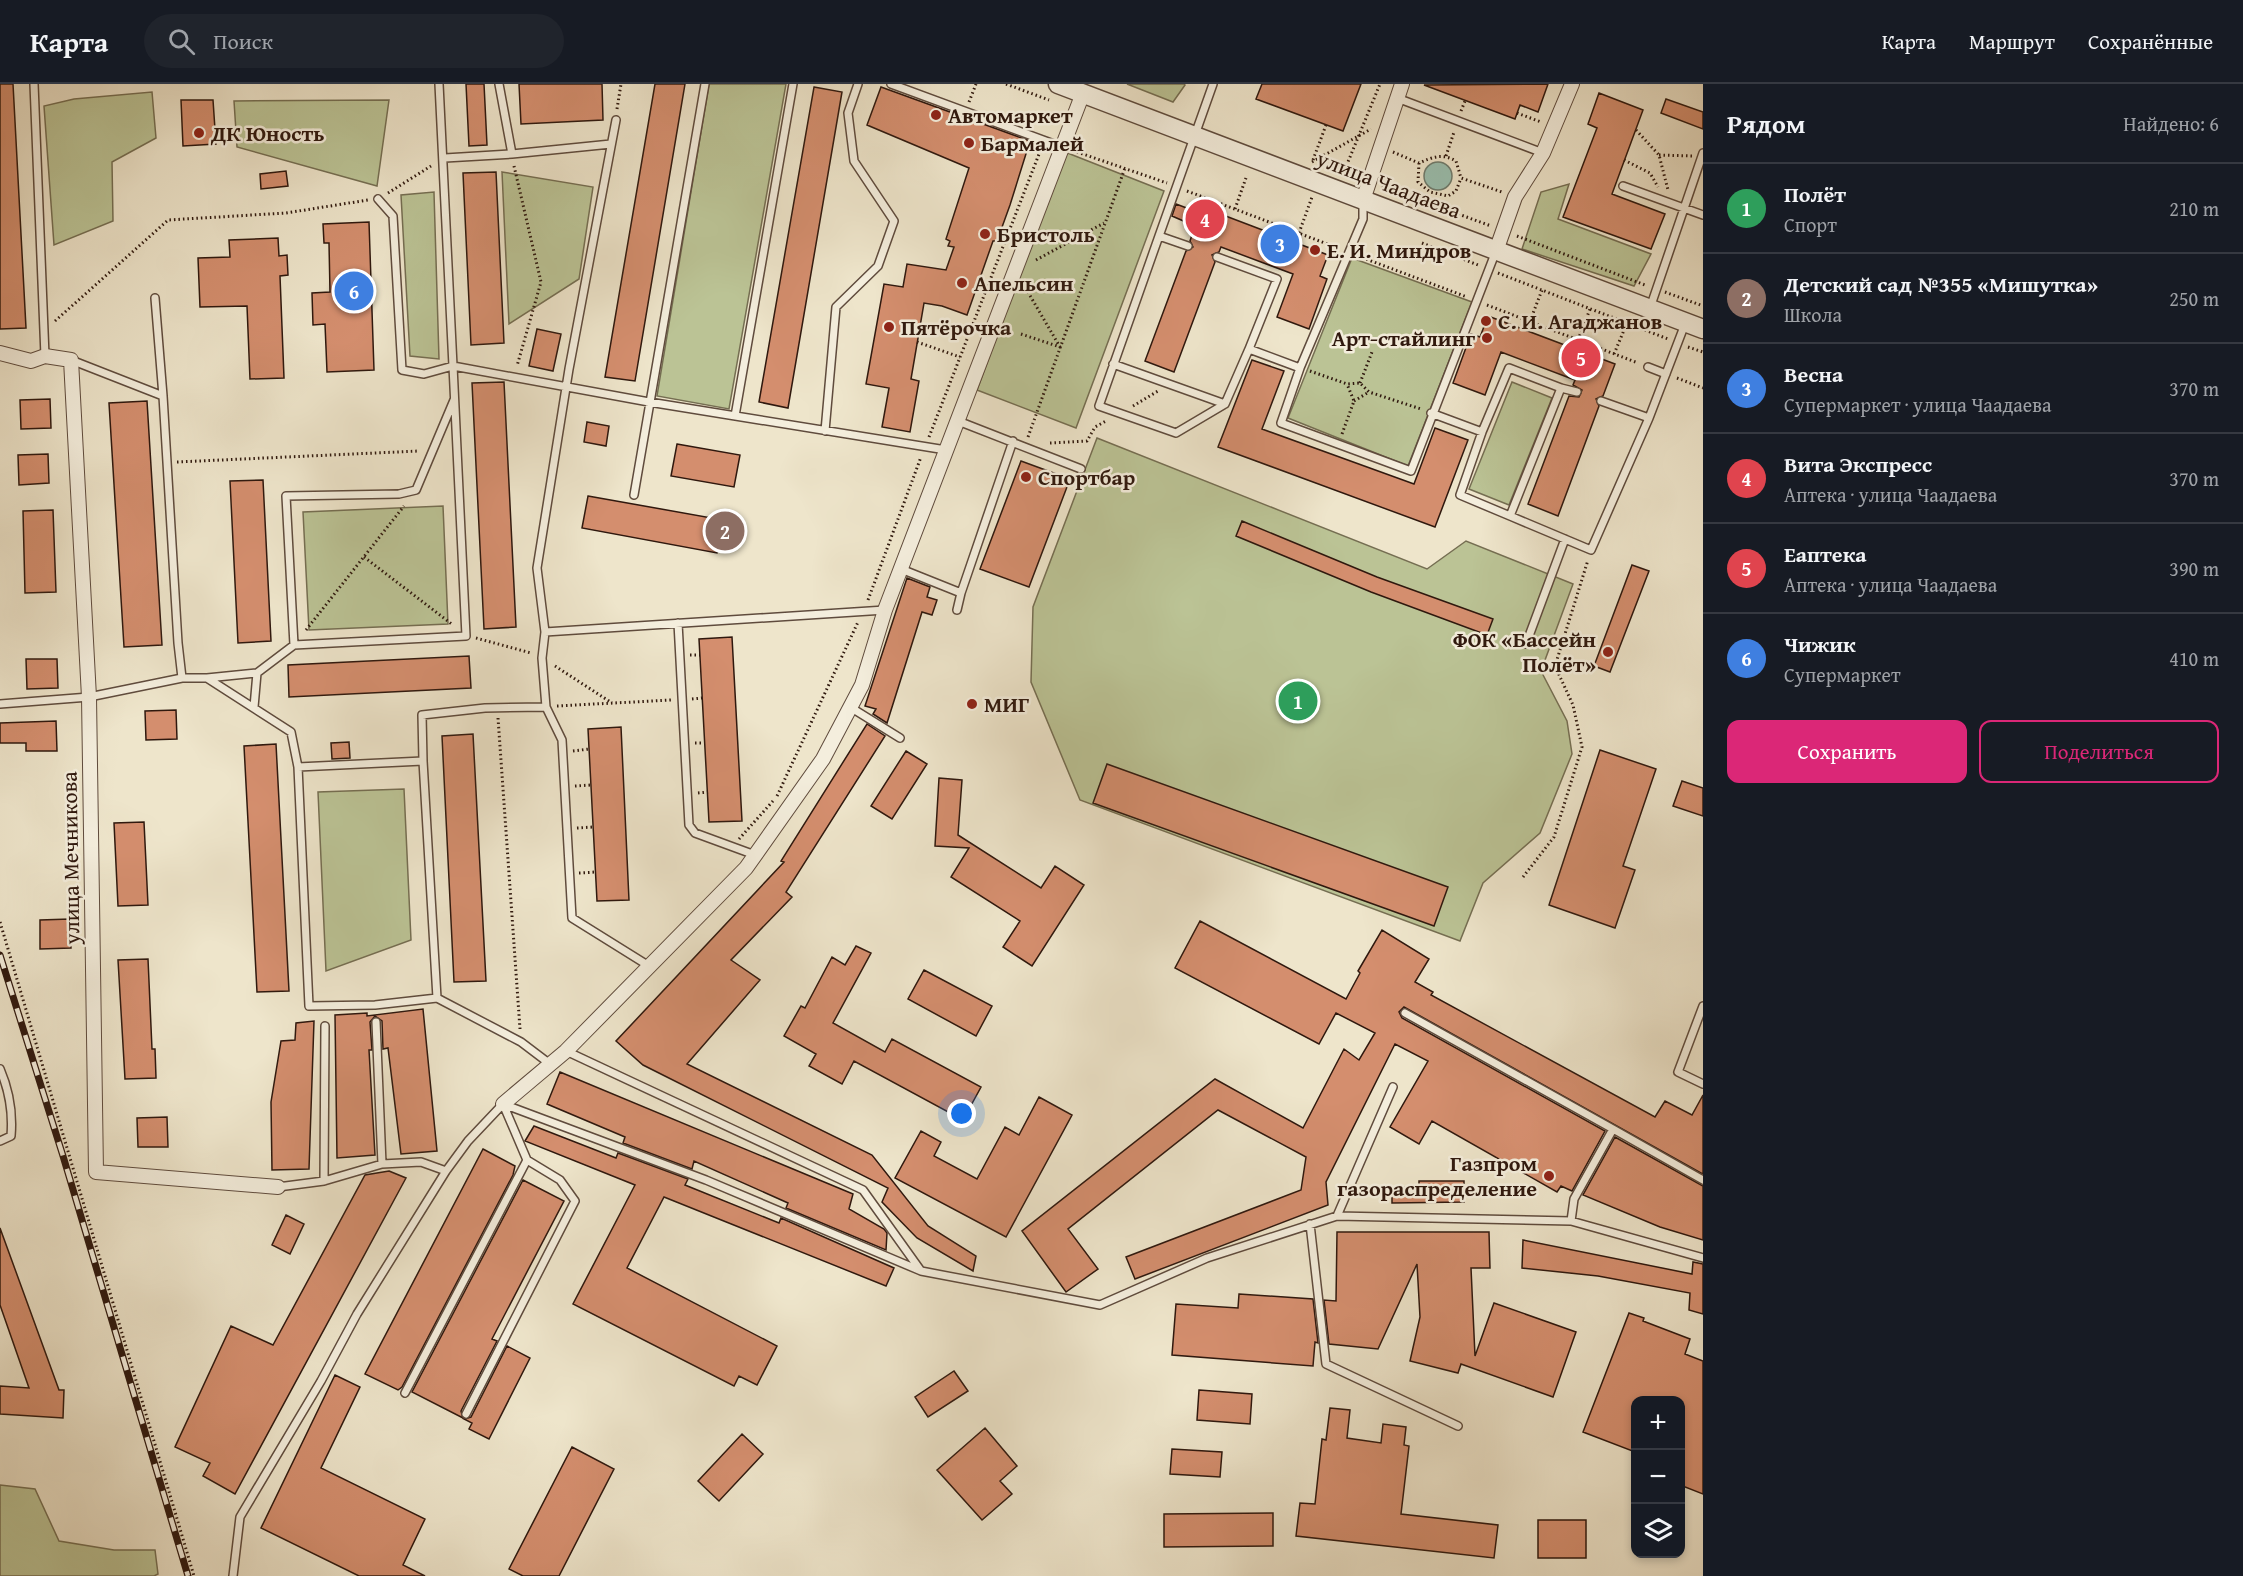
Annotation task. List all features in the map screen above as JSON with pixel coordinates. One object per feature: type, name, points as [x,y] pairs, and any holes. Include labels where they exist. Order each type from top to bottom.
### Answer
[{"type":"street","name":"улица Чаадаева","points":[[1058,84],[1694,325]]},
{"type":"street","points":[[1363,200],[1402,84]]},
{"type":"street","points":[[1496,251],[1515,197],[1544,153],[1572,84]]},
{"type":"street","points":[[503,1104],[566,1051],[746,868],[822,759],[862,685],[885,610],[1083,93]]},
{"type":"street","points":[[0,353],[30,361],[45,356],[71,360]]},
{"type":"street","name":"улица Мечникова","points":[[71,360],[89,697],[96,1172],[278,1187]]},
{"type":"lane","points":[[34,84],[45,356]]},
{"type":"lane","points":[[0,704],[89,697],[182,678],[257,674],[294,645],[466,636],[440,84]]},
{"type":"lane","points":[[499,84],[512,154]]},
{"type":"lane","points":[[634,495],[705,84]]},
{"type":"lane","points":[[735,416],[793,84]]},
{"type":"lane","points":[[825,431],[836,307],[878,266],[894,221],[854,161],[848,113],[858,84]]},
{"type":"lane","points":[[891,84],[1062,147]]},
{"type":"lane","points":[[1213,84],[1100,406],[1176,433],[1225,404],[1277,279],[1217,257]]},
{"type":"lane","points":[[1397,98],[1544,153]]},
{"type":"lane","points":[[616,120],[537,568],[545,632],[542,658],[546,707],[562,740],[572,918],[649,966]]},
{"type":"lane","points":[[445,158],[611,144]]},
{"type":"lane","points":[[1650,308],[1703,154]]},
{"type":"lane","points":[[1623,186],[1703,216]]},
{"type":"lane","points":[[378,199],[393,216],[402,370],[424,374],[453,366],[649,402],[946,450]]},
{"type":"lane","points":[[1363,200],[1363,219],[1300,368],[1281,423],[1411,471],[1431,413],[1496,251]]},
{"type":"lane","points":[[1159,236],[1188,246]]},
{"type":"lane","points":[[155,298],[182,678]]},
{"type":"lane","points":[[1577,392],[1509,368],[1482,432],[1460,495],[1591,550],[1666,374],[1694,325]]},
{"type":"lane","points":[[1249,348],[1300,368]]},
{"type":"lane","points":[[71,360],[163,396]]},
{"type":"lane","points":[[1113,364],[1225,404]]},
{"type":"lane","points":[[1648,367],[1666,374]]},
{"type":"lane","points":[[1510,516],[1561,388]]},
{"type":"lane","points":[[294,645],[286,496],[399,494],[416,490],[454,400]]},
{"type":"lane","points":[[1601,401],[1649,418]]},
{"type":"lane","points":[[1431,413],[1482,432]]},
{"type":"lane","points":[[958,421],[1025,445],[1081,469]]},
{"type":"lane","points":[[957,610],[1013,441]]},
{"type":"lane","points":[[1526,644],[1565,539]]},
{"type":"lane","points":[[901,569],[961,593]]},
{"type":"lane","points":[[545,632],[885,610]]},
{"type":"lane","points":[[678,623],[688,825],[695,833],[755,855]]},
{"type":"lane","points":[[254,707],[257,674]]},
{"type":"lane","points":[[207,678],[291,732],[298,767],[309,1006],[375,1005],[437,998],[521,1042],[550,1064]]},
{"type":"lane","points":[[437,998],[422,715],[497,708],[546,707]]},
{"type":"lane","points":[[850,707],[900,738]]},
{"type":"lane","points":[[298,767],[423,761]]},
{"type":"lane","points":[[1703,1006],[1678,1072],[1703,1084]]},
{"type":"lane","points":[[1405,1012],[1703,1180]]},
{"type":"lane","points":[[376,1022],[382,1164]]},
{"type":"lane","points":[[324,1181],[325,1026]]},
{"type":"lane","points":[[566,1051],[863,1190],[921,1271]]},
{"type":"lane","points":[[0,1069],[8,1086],[12,1124],[11,1136],[0,1141]]},
{"type":"lane","points":[[1337,1216],[1393,1087]]},
{"type":"lane","points":[[503,1104],[706,1180],[921,1271],[1100,1305],[1207,1258],[1337,1216],[1571,1221],[1703,1258]]},
{"type":"lane","points":[[466,1414],[575,1201],[560,1180],[527,1160],[503,1104]]},
{"type":"lane","points":[[232,1576],[240,1516],[321,1381],[357,1314],[446,1171],[468,1141],[503,1104]]},
{"type":"lane","points":[[1571,1221],[1574,1199],[1613,1129]]},
{"type":"lane","points":[[405,1394],[527,1160]]},
{"type":"lane","points":[[278,1187],[324,1181],[382,1164],[422,1161],[446,1171]]},
{"type":"lane","points":[[1310,1224],[1326,1364],[1458,1426]]},
{"type":"path","points":[[616,120],[621,84]]},
{"type":"path","points":[[966,111],[976,84]]},
{"type":"path","points":[[1343,174],[1380,84]]},
{"type":"path","points":[[1517,113],[1545,124]]},
{"type":"path","points":[[1326,125],[1312,162],[1360,134],[1388,122]]},
{"type":"path","points":[[1636,130],[1659,154],[1669,203]]},
{"type":"path","points":[[732,847],[776,797],[863,611],[1044,140]]},
{"type":"path","points":[[1379,147],[1419,163],[1433,157],[1446,156],[1456,161],[1461,178],[1456,191],[1448,196],[1430,192],[1418,182],[1419,163]]},
{"type":"path","points":[[512,154],[541,282],[514,376]]},
{"type":"path","points":[[1659,154],[1680,158],[1703,154]]},
{"type":"path","points":[[45,330],[168,220],[286,213],[378,199],[445,158]]},
{"type":"path","points":[[1624,160],[1650,173],[1669,203]]},
{"type":"path","points":[[1095,427],[1087,441],[1025,445],[1125,168]]},
{"type":"path","points":[[1234,208],[1247,175]]},
{"type":"path","points":[[1461,178],[1515,197]]},
{"type":"path","points":[[1060,347],[1015,271],[1106,222]]},
{"type":"path","points":[[1504,231],[1703,306]]},
{"type":"path","points":[[1530,321],[1542,290]]},
{"type":"path","points":[[1578,339],[1590,309]]},
{"type":"path","points":[[1614,354],[1627,324]]},
{"type":"path","points":[[1021,334],[1060,347]]},
{"type":"path","points":[[917,342],[960,357]]},
{"type":"path","points":[[1360,383],[1372,352]]},
{"type":"path","points":[[1300,368],[1347,384],[1360,383],[1369,392],[1431,413]]},
{"type":"path","points":[[1666,374],[1703,388]]},
{"type":"path","points":[[1347,384],[1354,401]]},
{"type":"path","points":[[1338,444],[1354,401],[1369,392]]},
{"type":"path","points":[[166,462],[433,450]]},
{"type":"path","points":[[294,645],[416,490]]},
{"type":"path","points":[[1522,877],[1554,837],[1582,747],[1573,705],[1555,666],[1591,550]]},
{"type":"path","points":[[364,557],[466,636],[542,658],[612,703]]},
{"type":"path","points":[[546,707],[681,699]]},
{"type":"path","points":[[497,708],[521,1042]]},
{"type":"path","points":[[0,922],[194,1576]]},
{"type":"shaded area","points":[[709,84],[786,84],[729,409],[657,396]]},
{"type":"shaded area","points":[[1127,84],[1184,84],[1185,85],[1173,102]]},
{"type":"shaded area","points":[[152,92],[156,138],[112,162],[113,221],[54,245],[44,106],[74,99]]},
{"type":"shaded area","points":[[389,100],[377,186],[237,147],[234,101]]},
{"type":"shaded area","points":[[1065,152],[1164,191],[1076,428],[977,390]]},
{"type":"shaded area","points":[[1438,162],[1448,166],[1452,176],[1448,186],[1438,190],[1428,186],[1424,176],[1428,166]]},
{"type":"shaded area","points":[[502,172],[593,187],[579,279],[509,324]]},
{"type":"shaded area","points":[[1569,184],[1558,219],[1651,254],[1634,286],[1522,249],[1541,192]]},
{"type":"shaded area","points":[[434,192],[439,359],[410,356],[401,195]]},
{"type":"shaded area","points":[[1352,258],[1472,302],[1408,466],[1288,418]]},
{"type":"shaded area","points":[[1512,382],[1552,398],[1509,505],[1469,489]]},
{"type":"shaded area","points":[[1097,438],[1427,569],[1466,541],[1573,584],[1541,671],[1567,721],[1572,754],[1540,833],[1483,883],[1460,941],[1080,800],[1031,682],[1033,607]]},
{"type":"shaded area","points":[[443,506],[448,624],[309,630],[303,512]]},
{"type":"shaded area","points":[[404,789],[411,940],[326,971],[318,792]]},
{"type":"shaded area","points":[[0,1485],[35,1489],[59,1541],[114,1550],[155,1550],[158,1574],[154,1576],[0,1576]]},
{"type":"building","points":[[0,84],[13,84],[26,328],[0,329]]},
{"type":"building","points":[[466,84],[484,84],[487,145],[469,146]]},
{"type":"building","points":[[519,84],[602,84],[603,120],[521,124]]},
{"type":"building","points":[[655,84],[685,84],[635,381],[605,377]]},
{"type":"building","points":[[1262,84],[1361,84],[1343,131],[1256,99]]},
{"type":"building","points":[[1548,84],[1538,112],[1520,105],[1515,119],[1424,85]]},
{"type":"building","points":[[814,87],[842,92],[788,408],[759,402]]},
{"type":"building","points":[[881,87],[1030,141],[997,241],[993,241],[967,315],[942,306],[924,303],[911,379],[919,381],[910,432],[882,427],[889,388],[866,384],[884,284],[903,287],[907,264],[946,270],[954,247],[948,246],[950,241],[946,239],[969,168],[867,125]]},
{"type":"building","points":[[1599,93],[1643,110],[1612,194],[1665,214],[1651,249],[1563,217],[1597,128],[1588,124]]},
{"type":"building","points":[[1666,99],[1703,112],[1703,129],[1661,113]]},
{"type":"building","name":"ДК Юность","points":[[181,100],[213,100],[216,144],[183,146]]},
{"type":"building","points":[[286,171],[288,186],[261,189],[260,174]]},
{"type":"building","points":[[496,172],[504,343],[471,345],[463,173]]},
{"type":"building","points":[[1176,204],[1200,213],[1202,207],[1328,255],[1320,276],[1327,279],[1309,329],[1277,317],[1293,274],[1221,247],[1219,252],[1212,255],[1215,262],[1174,372],[1145,361],[1186,251],[1193,247],[1190,241],[1195,226],[1172,216]]},
{"type":"building","points":[[369,222],[374,370],[327,372],[325,324],[313,325],[312,293],[330,292],[329,243],[324,243],[323,224]]},
{"type":"building","points":[[278,238],[279,256],[287,255],[288,275],[280,276],[284,378],[250,379],[247,306],[200,307],[198,258],[230,257],[229,240]]},
{"type":"building","points":[[1488,316],[1615,364],[1603,396],[1596,399],[1599,406],[1558,516],[1528,504],[1569,396],[1579,397],[1582,390],[1573,385],[1575,380],[1501,352],[1485,395],[1453,383],[1471,334],[1480,337]]},
{"type":"building","points":[[537,329],[561,334],[553,371],[529,366]]},
{"type":"building","points":[[1252,360],[1284,371],[1262,429],[1414,484],[1435,428],[1468,440],[1435,527],[1218,447]]},
{"type":"building","points":[[504,382],[516,627],[484,629],[472,383]]},
{"type":"building","points":[[50,399],[51,428],[21,429],[20,400]]},
{"type":"building","points":[[147,401],[162,645],[124,647],[109,403]]},
{"type":"building","points":[[587,422],[609,426],[606,446],[584,442]]},
{"type":"building","points":[[677,444],[740,455],[734,487],[671,476]]},
{"type":"building","points":[[48,454],[49,483],[19,485],[18,455]]},
{"type":"building","points":[[1021,461],[1070,479],[1029,587],[980,569]]},
{"type":"building","points":[[263,480],[271,641],[238,643],[230,481]]},
{"type":"building","points":[[588,496],[723,520],[717,553],[582,528]]},
{"type":"building","points":[[53,510],[56,592],[25,593],[23,511]]},
{"type":"building","points":[[1242,521],[1377,577],[1493,619],[1487,635],[1371,592],[1236,536]]},
{"type":"building","points":[[1632,565],[1649,571],[1610,672],[1594,666]]},
{"type":"building","points":[[907,578],[930,587],[927,597],[937,600],[932,615],[922,612],[887,723],[873,714],[876,709],[865,706]]},
{"type":"building","points":[[732,637],[742,821],[709,822],[699,639]]},
{"type":"building","points":[[469,656],[471,688],[289,697],[288,665]]},
{"type":"building","points":[[26,659],[57,659],[58,688],[27,689]]},
{"type":"building","points":[[176,710],[177,739],[146,740],[145,711]]},
{"type":"building","points":[[56,721],[57,751],[26,751],[26,743],[0,743],[0,723]]},
{"type":"building","points":[[867,724],[885,736],[786,892],[792,897],[731,960],[760,980],[687,1064],[872,1155],[928,1226],[976,1256],[973,1271],[917,1238],[882,1202],[888,1188],[643,1065],[616,1041],[784,862],[781,861]]},
{"type":"building","points":[[621,727],[629,900],[597,901],[588,729]]},
{"type":"building","points":[[473,734],[486,981],[454,982],[442,736]]},
{"type":"building","points":[[349,742],[350,758],[332,759],[331,743]]},
{"type":"building","points":[[276,744],[289,991],[257,992],[244,746]]},
{"type":"building","points":[[1600,750],[1656,769],[1623,866],[1635,870],[1615,928],[1549,905]]},
{"type":"building","points":[[906,751],[927,764],[892,819],[871,806]]},
{"type":"building","points":[[1107,764],[1448,887],[1434,926],[1093,803]]},
{"type":"building","points":[[939,778],[962,780],[958,835],[1041,888],[1055,866],[1084,885],[1032,966],[1003,947],[1020,921],[951,877],[969,848],[935,846]]},
{"type":"building","points":[[1682,781],[1703,788],[1703,816],[1673,806]]},
{"type":"building","points":[[144,822],[148,905],[118,906],[114,823]]},
{"type":"building","points":[[70,919],[71,948],[40,949],[40,920]]},
{"type":"building","points":[[1200,921],[1346,999],[1360,973],[1358,971],[1382,930],[1429,959],[1415,982],[1433,992],[1431,995],[1655,1117],[1665,1101],[1692,1115],[1703,1095],[1703,1174],[1404,1007],[1399,1012],[1402,1018],[1605,1131],[1572,1191],[1561,1186],[1557,1192],[1432,1121],[1419,1144],[1390,1127],[1428,1061],[1395,1044],[1326,1182],[1328,1205],[1135,1279],[1126,1257],[1301,1190],[1306,1157],[1218,1110],[1068,1229],[1098,1269],[1066,1292],[1022,1231],[1215,1079],[1303,1128],[1344,1049],[1359,1060],[1375,1033],[1336,1013],[1319,1044],[1175,968]]},
{"type":"building","points":[[856,946],[871,953],[833,1023],[885,1052],[892,1039],[981,1087],[963,1120],[854,1061],[842,1084],[809,1066],[816,1054],[784,1036],[801,1006],[805,1008],[832,957],[845,965]]},
{"type":"building","points":[[148,959],[152,1049],[155,1049],[156,1078],[125,1079],[118,960]]},
{"type":"building","points":[[924,970],[992,1006],[976,1036],[908,999]]},
{"type":"building","points":[[423,1009],[437,1151],[401,1154],[388,1048],[383,1049],[382,1021],[375,1016],[370,1022],[372,1050],[369,1050],[375,1155],[337,1158],[335,1015],[367,1013],[367,1016]]},
{"type":"building","points":[[314,1021],[309,1169],[272,1170],[271,1102],[281,1041],[295,1040],[296,1023]]},
{"type":"building","points":[[560,1072],[853,1194],[849,1209],[884,1229],[887,1233],[886,1250],[786,1208],[788,1203],[694,1161],[692,1169],[623,1143],[625,1137],[547,1104]]},
{"type":"building","points":[[1039,1097],[1072,1115],[1006,1237],[895,1178],[921,1131],[941,1142],[934,1156],[977,1179],[1005,1127],[1019,1135]]},
{"type":"building","points":[[167,1117],[168,1147],[138,1147],[137,1118]]},
{"type":"building","points":[[534,1126],[616,1158],[618,1153],[688,1179],[685,1185],[779,1223],[781,1218],[894,1268],[886,1286],[664,1197],[627,1268],[777,1346],[757,1385],[739,1376],[734,1386],[573,1304],[635,1185],[525,1141]]},
{"type":"building","points":[[1615,1137],[1703,1186],[1703,1240],[1660,1227],[1583,1195]]},
{"type":"building","points":[[483,1149],[515,1166],[513,1175],[402,1387],[398,1390],[365,1374]]},
{"type":"building","points":[[389,1171],[406,1178],[235,1494],[203,1476],[210,1463],[175,1447],[231,1326],[273,1345],[365,1175]]},
{"type":"building","points":[[523,1180],[564,1201],[492,1339],[497,1341],[461,1411],[463,1418],[412,1392]]},
{"type":"building","points":[[1419,1181],[1464,1181],[1464,1202],[1392,1203],[1392,1187],[1419,1187]]},
{"type":"building","points":[[286,1215],[304,1224],[290,1254],[272,1245]]},
{"type":"building","points":[[0,1228],[59,1390],[64,1390],[63,1418],[0,1414],[0,1386],[29,1388],[0,1305]]},
{"type":"building","points":[[1337,1232],[1489,1232],[1490,1268],[1471,1268],[1475,1356],[1494,1303],[1576,1332],[1553,1397],[1461,1364],[1458,1373],[1410,1361],[1420,1317],[1417,1264],[1378,1349],[1329,1344],[1324,1300],[1336,1301]]},
{"type":"building","points":[[1523,1240],[1692,1274],[1693,1262],[1703,1264],[1703,1314],[1689,1310],[1690,1293],[1598,1276],[1522,1268]]},
{"type":"building","points":[[1239,1294],[1313,1299],[1318,1343],[1315,1342],[1313,1366],[1172,1355],[1176,1304],[1238,1308]]},
{"type":"building","points":[[1629,1313],[1644,1318],[1643,1321],[1690,1339],[1685,1354],[1703,1361],[1703,1494],[1685,1487],[1685,1396],[1631,1396],[1631,1450],[1583,1432]]},
{"type":"building","points":[[507,1346],[530,1358],[489,1439],[469,1429],[472,1423],[464,1419],[471,1417]]},
{"type":"building","points":[[954,1371],[968,1391],[928,1417],[915,1397]]},
{"type":"building","points":[[335,1375],[360,1387],[321,1468],[425,1519],[403,1565],[425,1576],[359,1576],[261,1528]]},
{"type":"building","points":[[1199,1390],[1252,1394],[1250,1424],[1197,1420]]},
{"type":"building","points":[[1330,1408],[1350,1410],[1347,1438],[1381,1443],[1383,1424],[1406,1427],[1404,1445],[1409,1446],[1401,1514],[1498,1525],[1494,1558],[1296,1536],[1300,1503],[1315,1504],[1322,1439],[1326,1440]]},
{"type":"building","points":[[985,1428],[1017,1466],[1000,1481],[1012,1494],[982,1520],[937,1470]]},
{"type":"building","points":[[742,1434],[763,1454],[719,1501],[698,1481]]},
{"type":"building","points":[[572,1447],[614,1469],[559,1576],[523,1576],[509,1569]]},
{"type":"building","points":[[1172,1449],[1222,1452],[1220,1477],[1170,1474]]},
{"type":"building","points":[[1273,1513],[1273,1546],[1164,1547],[1164,1514]]},
{"type":"building","points":[[1538,1520],[1586,1520],[1586,1558],[1538,1558]]},
{"type":"railway","points":[[0,955],[63,1156],[188,1576]]},
{"type":"place","name":"Автомаркет","points":[[936,115]]},
{"type":"place","name":"ДК Юность","points":[[199,133]]},
{"type":"place","name":"Бармалей","points":[[969,143]]},
{"type":"place","name":"Вита Экспресс","points":[[1205,219]]},
{"type":"place","name":"Бристоль","points":[[985,234]]},
{"type":"place","name":"Весна","points":[[1280,244]]},
{"type":"place","name":"Е. И. Миндров","points":[[1315,250]]},
{"type":"place","name":"Апельсин","points":[[962,283]]},
{"type":"place","name":"Чижик","points":[[354,291]]},
{"type":"place","name":"С. И. Агаджанов","points":[[1486,321]]},
{"type":"place","name":"Пятёрочка","points":[[889,327]]},
{"type":"place","name":"Арт-стайлинг","points":[[1487,338]]},
{"type":"place","name":"Еаптека","points":[[1581,358]]},
{"type":"place","name":"Спортбар","points":[[1026,477]]},
{"type":"place","name":"Детский сад №355 «Мишутка»","points":[[725,531]]},
{"type":"place","name":"ФОК «Бассейн Полёт»","points":[[1608,652]]},
{"type":"place","name":"Полёт","points":[[1298,701]]},
{"type":"place","name":"МИГ","points":[[972,704]]},
{"type":"place","name":"Газпром газораспределение","points":[[1549,1176]]}]
